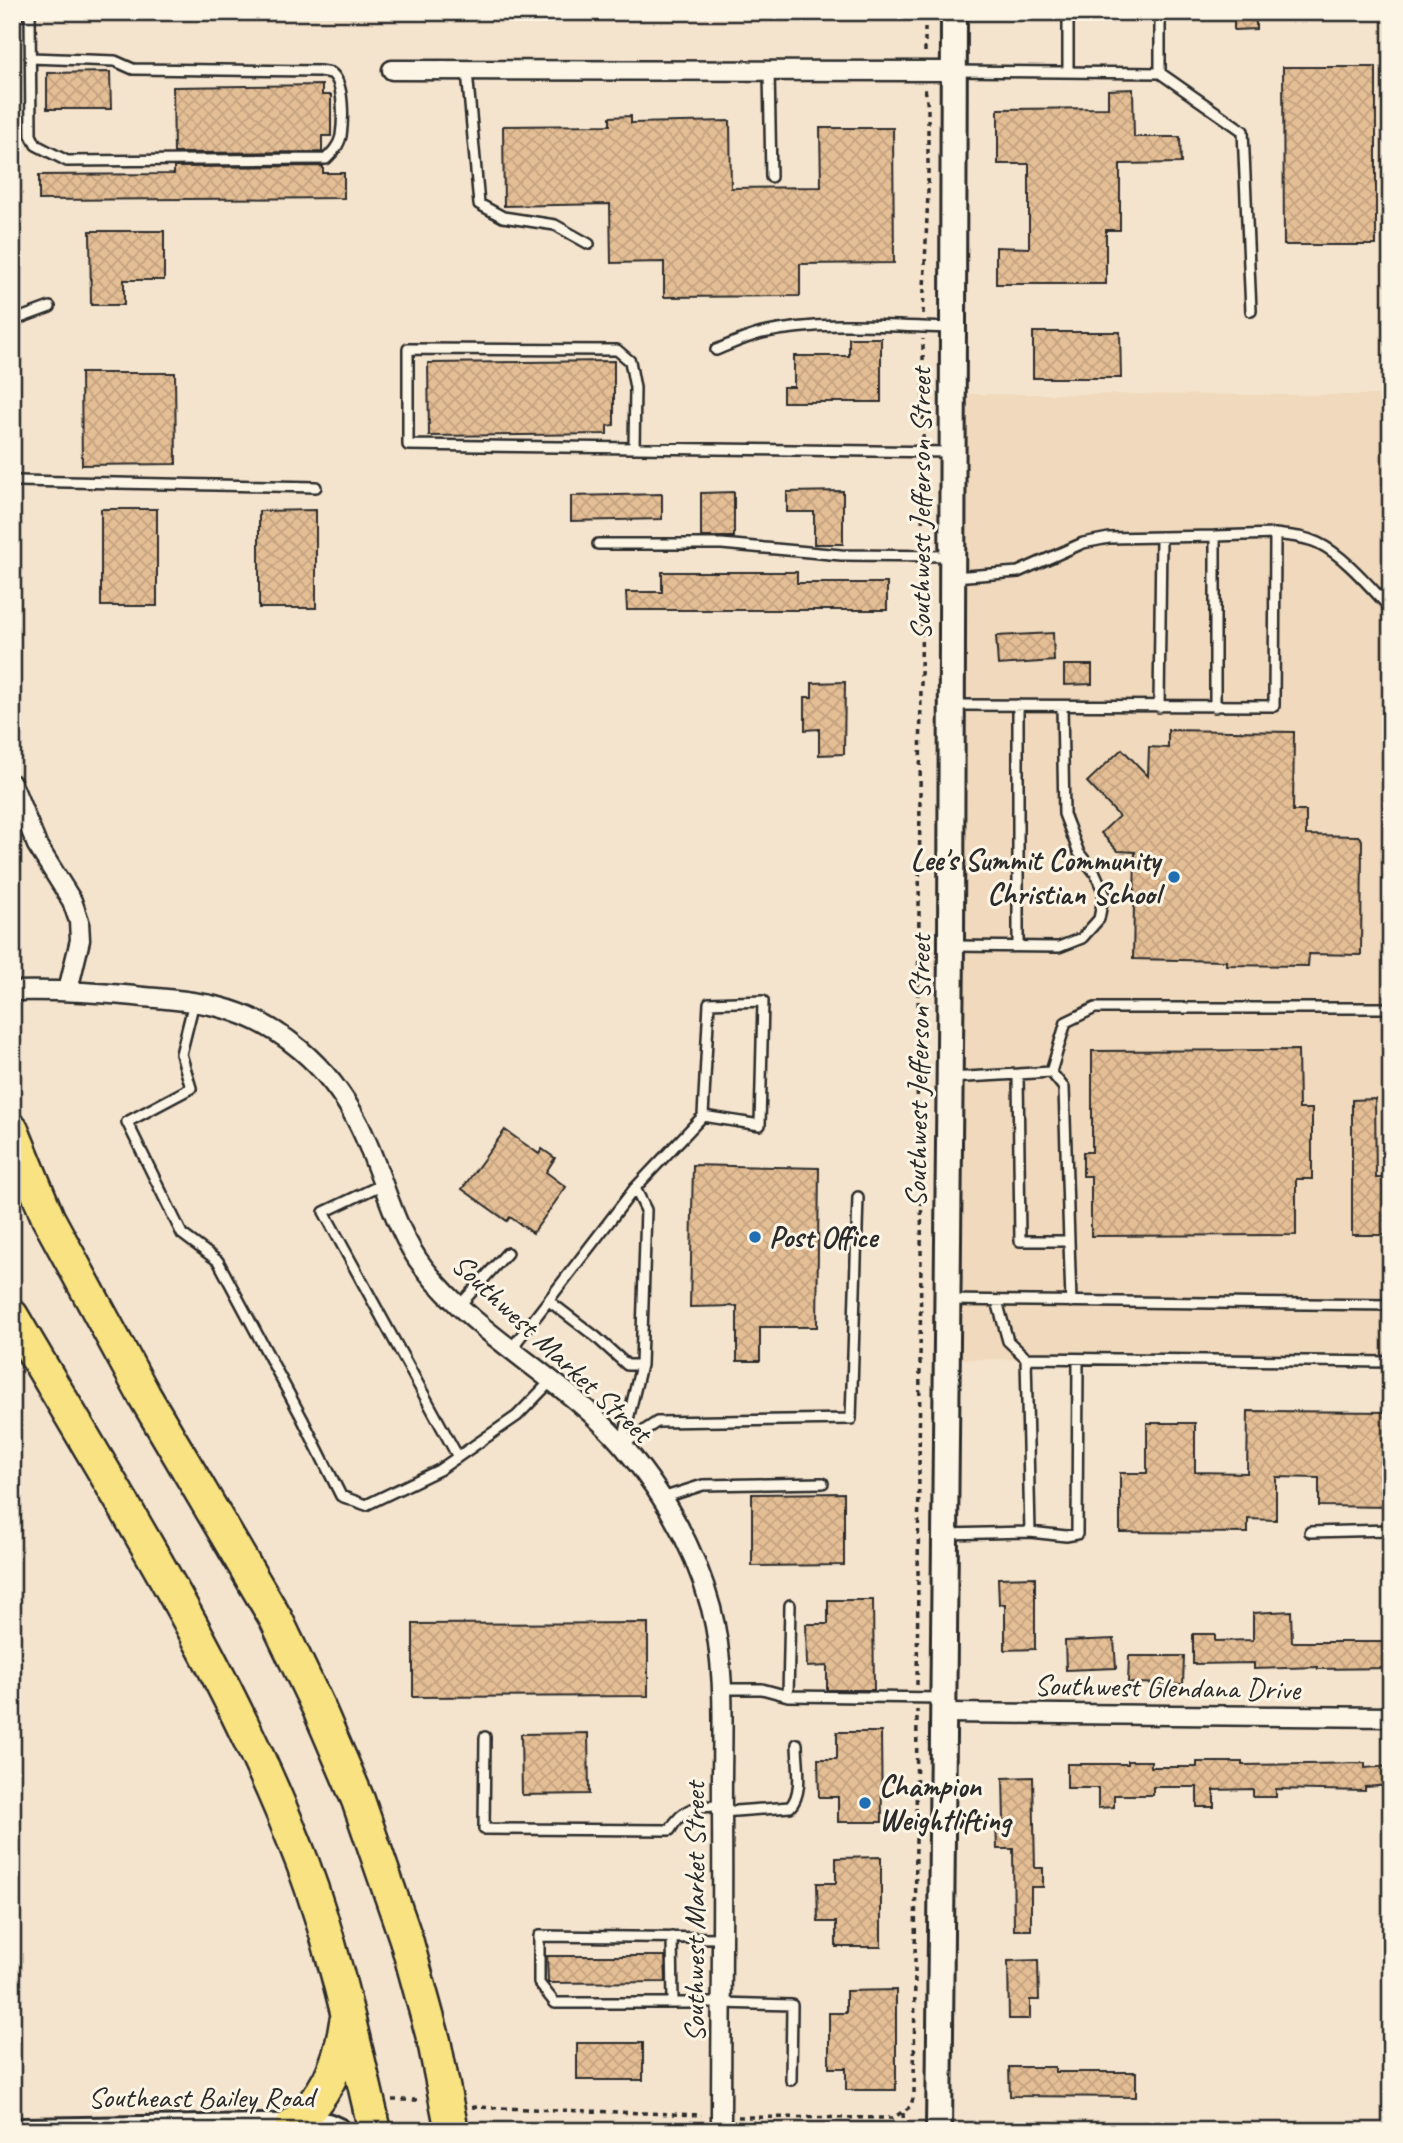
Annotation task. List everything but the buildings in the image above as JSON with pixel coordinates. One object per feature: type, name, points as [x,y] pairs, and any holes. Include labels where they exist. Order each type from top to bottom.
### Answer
[{"type":"highway","points":[[12,1130],[48,1218],[144,1395],[276,1619],[319,1709],[358,1800],[406,1939],[435,2041],[449,2117]]},
{"type":"highway","points":[[12,1316],[203,1643],[264,1769],[303,1866],[335,1963],[372,2116]]},
{"type":"highway","points":[[292,2126],[320,2098],[334,2072],[344,2037],[347,2014]]},
{"type":"street","name":"Southwest Jefferson Street","points":[[939,2131],[951,946],[954,12]]},
{"type":"street","points":[[392,70],[953,71]]},
{"type":"street","points":[[12,785],[37,845],[72,901],[79,921],[80,940],[68,990]]},
{"type":"street","name":"Southwest Market Street","points":[[12,991],[68,990],[194,1002],[250,1017],[278,1032],[324,1073],[344,1098],[359,1125],[406,1240],[421,1265],[459,1306],[551,1381],[622,1445],[662,1498],[701,1577],[712,1611],[722,1689],[721,2124]]},
{"type":"street","name":"Southwest Glendana Drive","points":[[943,1706],[1391,1717]]},
{"type":"street","name":"Southeast Bailey Road","points":[[22,2131],[292,2126],[327,2126],[338,2131]]},
{"type":"lane","points":[[1068,12],[1068,72]]},
{"type":"lane","points":[[1160,12],[1160,73]]},
{"type":"lane","points":[[12,13],[30,13],[30,58],[31,135],[36,145],[67,161],[326,159],[341,138],[339,83],[331,74],[320,71],[133,69],[115,61],[30,58]]},
{"type":"lane","points":[[467,71],[479,204],[503,217],[555,225],[589,244]]},
{"type":"lane","points":[[769,71],[771,177]]},
{"type":"lane","points":[[953,71],[1160,73],[1243,131],[1251,311]]},
{"type":"lane","points":[[12,321],[50,307]]},
{"type":"lane","points":[[716,349],[760,334],[803,327],[863,325],[952,328]]},
{"type":"lane","points":[[634,448],[635,388],[629,361],[617,350],[408,349],[408,445],[634,448],[923,451],[952,452]]},
{"type":"lane","points":[[14,482],[316,487]]},
{"type":"lane","points":[[598,544],[722,544],[841,555],[922,555],[952,566],[1018,572],[1083,543],[1109,538],[1275,534],[1300,537],[1319,544],[1346,564],[1391,610]]},
{"type":"lane","points":[[952,705],[1274,706],[1275,534]]},
{"type":"lane","points":[[1215,707],[1216,536]]},
{"type":"lane","points":[[1159,707],[1161,537]]},
{"type":"lane","points":[[1018,705],[1018,945]]},
{"type":"lane","points":[[951,946],[1059,947],[1082,938],[1099,919],[1104,893],[1095,873],[1079,853],[1064,814],[1062,706]]},
{"type":"lane","points":[[511,1349],[635,1188],[703,1116],[709,1003],[763,1001],[760,1125],[703,1116]]},
{"type":"lane","points":[[194,1002],[181,1054],[191,1088],[127,1122],[182,1234],[218,1261],[341,1496],[366,1505],[439,1470],[517,1416],[551,1381]]},
{"type":"lane","points":[[1051,1072],[1066,1022],[1095,1008],[1391,1008]]},
{"type":"lane","points":[[949,1078],[1051,1072]]},
{"type":"lane","points":[[1051,1072],[1064,1088],[1071,1302]]},
{"type":"lane","points":[[1018,1074],[1020,1241],[1067,1241]]},
{"type":"lane","points":[[383,1184],[324,1212],[458,1457]]},
{"type":"lane","points":[[622,1445],[641,1365],[646,1210],[635,1188]]},
{"type":"lane","points":[[622,1445],[657,1422],[851,1419],[858,1197]]},
{"type":"lane","points":[[459,1306],[507,1253]]},
{"type":"lane","points":[[947,1300],[1391,1306]]},
{"type":"lane","points":[[549,1301],[627,1365],[641,1365]]},
{"type":"lane","points":[[997,1301],[1008,1341],[1026,1358],[1391,1362]]},
{"type":"lane","points":[[1026,1358],[1030,1532]]},
{"type":"lane","points":[[945,1534],[1077,1534],[1078,1359]]},
{"type":"lane","points":[[662,1498],[703,1485],[823,1483]]},
{"type":"lane","points":[[1310,1532],[1391,1530]]},
{"type":"lane","points":[[788,1696],[790,1605]]},
{"type":"lane","points":[[722,1689],[762,1689],[788,1696],[917,1699],[943,1706]]},
{"type":"lane","points":[[485,1737],[484,1829],[670,1830],[677,1817],[694,1806],[722,1809],[790,1807],[795,1802],[798,1786],[797,1744]]},
{"type":"lane","points":[[722,1938],[538,1936],[539,1983],[555,2003],[792,2005],[791,2080]]},
{"type":"lane","points":[[672,1937],[673,2003]]},
{"type":"path","points":[[372,2116],[410,2099],[449,2117],[482,2108],[687,2113],[721,2124],[867,2119],[893,2118],[910,2107],[914,2096],[922,1150],[917,1136],[923,327],[928,191],[925,12]]},
{"type":"path","points":[[903,2113],[904,2131]]},
{"type":"shaded area","name":"Lee's Summit Community Christian School","points":[[967,394],[1391,395],[1391,1362],[946,1359]]},
{"type":"place","name":"Lee's Summit Community Christian School","points":[[1174,877]]},
{"type":"place","name":"Post Office","points":[[755,1237]]},
{"type":"place","name":"Champion Weightlifting","points":[[865,1803]]}]
